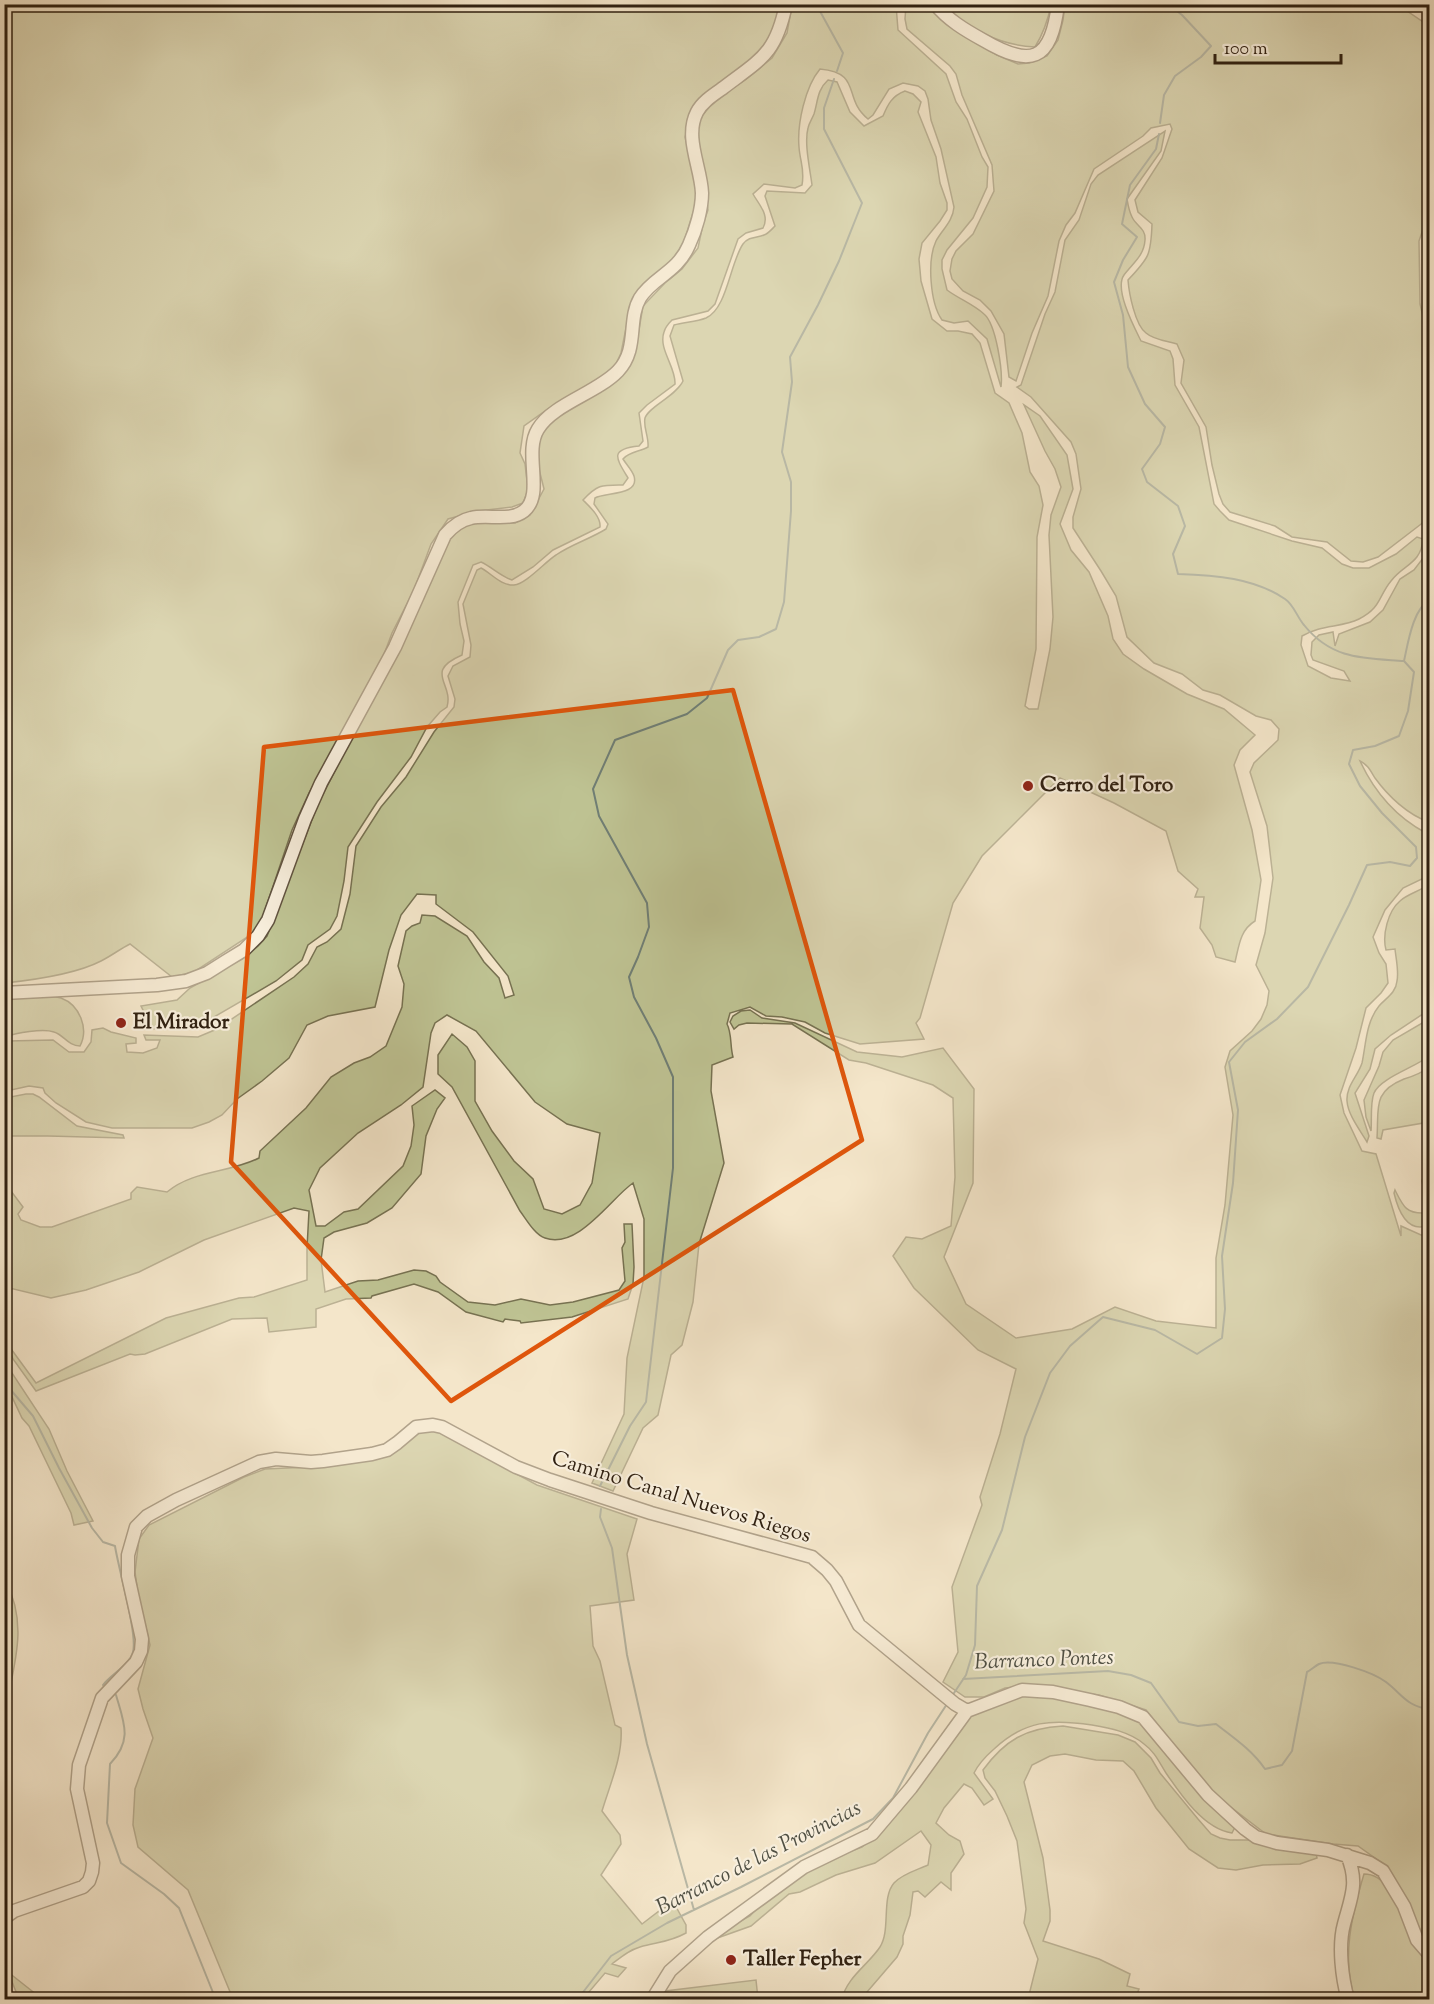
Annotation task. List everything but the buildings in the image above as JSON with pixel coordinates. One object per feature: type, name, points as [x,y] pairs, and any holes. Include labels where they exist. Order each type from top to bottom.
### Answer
[{"type":"street","points":[[4,993],[157,985],[186,981],[207,973],[244,950],[258,936],[268,920],[304,819],[321,783],[395,647],[445,534],[454,525],[468,518],[511,516],[522,512],[531,504],[534,492],[531,453],[533,438],[538,427],[548,416],[609,379],[628,357],[632,344],[636,308],[640,298],[675,268],[690,244],[702,194],[692,134],[693,120],[707,100],[762,59],[778,37],[786,4]]},
{"type":"street","points":[[935,4],[957,25],[1004,52],[1018,57],[1033,56],[1044,51],[1052,38],[1058,4]]},
{"type":"street","name":"Camino Canal Nuevos Riegos","points":[[4,1918],[14,1911],[83,1887],[89,1881],[93,1863],[79,1800],[77,1778],[79,1765],[102,1698],[136,1662],[141,1651],[142,1639],[128,1576],[128,1555],[136,1527],[147,1516],[176,1500],[267,1460],[311,1462],[372,1454],[387,1449],[410,1430],[424,1425],[442,1427],[516,1467],[550,1480],[651,1513],[812,1557],[836,1581],[859,1625],[955,1704],[967,1711]]},
{"type":"street","points":[[652,2000],[670,1971],[708,1937],[804,1867],[872,1834],[912,1788],[967,1711],[1022,1690],[1053,1692],[1119,1707],[1143,1717],[1208,1795],[1256,1837],[1277,1843],[1347,1855],[1370,1863],[1383,1871],[1404,1906],[1417,1940],[1430,1955]]},
{"type":"street","points":[[1347,1855],[1353,1869],[1354,1892],[1344,1925],[1342,1949],[1348,2000]]},
{"type":"street","points":[[4,1991],[8,2000]]},
{"type":"highlighted area","points":[[733,690],[862,1140],[451,1401],[231,1162],[264,747]]},
{"type":"green space","points":[[4,5],[780,5],[771,37],[752,61],[693,108],[685,137],[696,183],[696,203],[681,251],[631,303],[621,353],[614,368],[524,426],[520,453],[525,464],[528,490],[523,503],[448,519],[431,544],[414,590],[392,633],[380,665],[309,793],[292,830],[262,919],[252,934],[194,972],[172,977],[130,944],[101,961],[79,970],[5,983]]},
{"type":"green space","points":[[792,5],[896,5],[898,30],[946,74],[956,102],[967,119],[988,167],[987,187],[973,218],[947,250],[942,260],[942,269],[947,290],[980,310],[992,327],[998,348],[1001,387],[987,339],[968,321],[954,323],[942,320],[932,293],[933,249],[952,217],[954,207],[925,91],[918,86],[903,83],[889,89],[873,115],[868,119],[860,111],[847,81],[833,71],[820,69],[806,96],[801,117],[799,138],[803,170],[802,185],[795,188],[764,184],[753,194],[763,210],[765,223],[763,228],[746,233],[738,239],[715,304],[708,311],[672,320],[666,327],[663,345],[673,371],[675,384],[639,413],[643,441],[639,446],[623,449],[618,456],[620,465],[628,478],[623,485],[601,486],[583,500],[597,516],[600,527],[553,550],[533,567],[512,580],[481,562],[473,565],[458,602],[464,641],[462,655],[450,661],[442,673],[447,691],[447,707],[427,727],[411,757],[377,802],[348,847],[337,916],[330,929],[308,945],[302,960],[276,981],[195,1028],[138,1029],[146,1016],[141,1006],[177,1000],[190,988],[242,959],[267,936],[318,804],[361,720],[447,539],[461,528],[473,523],[515,523],[530,515],[544,489],[538,465],[538,436],[546,424],[618,379],[627,370],[635,353],[643,306],[682,269],[698,248],[708,210],[698,131],[700,118],[715,100],[772,58],[787,33]]},
{"type":"green space","points":[[906,5],[929,5],[955,30],[997,55],[1018,64],[1029,63],[1047,56],[1058,40],[1065,5],[1398,5],[1429,26],[1429,211],[1419,241],[1420,304],[1430,347],[1429,518],[1378,557],[1363,562],[1351,561],[1327,542],[1292,537],[1275,526],[1230,512],[1223,504],[1212,465],[1206,427],[1181,383],[1184,360],[1177,344],[1153,337],[1142,329],[1133,308],[1128,280],[1148,255],[1152,234],[1152,224],[1138,212],[1135,200],[1162,158],[1172,129],[1170,124],[1151,128],[1143,136],[1094,169],[1075,213],[1066,225],[1059,241],[1048,296],[1032,333],[1016,381],[1009,377],[1004,334],[991,311],[980,300],[963,291],[952,279],[950,271],[956,251],[973,234],[994,191],[992,165],[962,95],[956,74],[950,66],[907,29]]},
{"type":"green space","points":[[942,5],[1051,5],[1045,27],[1035,47],[1009,43],[985,34]]},
{"type":"green space","points":[[828,80],[837,82],[850,112],[864,126],[883,116],[891,101],[905,91],[913,94],[921,102],[918,112],[936,157],[940,183],[947,203],[947,210],[922,243],[919,259],[921,281],[932,319],[947,331],[972,334],[980,343],[995,393],[1009,403],[1022,433],[1030,472],[1039,486],[1043,505],[1037,537],[1036,649],[1025,706],[1029,709],[1038,709],[1050,649],[1053,617],[1049,535],[1051,515],[1061,487],[1055,469],[1024,405],[1040,416],[1067,455],[1073,489],[1060,524],[1071,550],[1089,572],[1108,616],[1113,639],[1123,654],[1187,694],[1224,709],[1255,735],[1240,750],[1234,765],[1252,830],[1261,880],[1255,921],[1243,934],[1235,962],[1216,957],[1212,945],[1200,928],[1204,897],[1195,897],[1198,889],[1178,871],[1166,831],[1060,778],[982,856],[953,903],[920,1018],[916,1023],[924,1039],[860,1044],[825,1033],[805,1022],[766,1016],[750,1007],[730,1013],[727,1024],[733,1057],[712,1065],[711,1091],[724,1163],[699,1244],[693,1302],[682,1345],[671,1355],[658,1415],[643,1428],[613,1491],[592,1483],[624,1414],[627,1358],[644,1277],[644,1219],[633,1183],[593,1221],[570,1237],[557,1240],[538,1234],[520,1211],[452,1087],[438,1074],[438,1055],[452,1034],[467,1047],[475,1061],[475,1101],[492,1131],[514,1161],[533,1179],[544,1209],[562,1214],[580,1205],[592,1183],[600,1133],[567,1124],[535,1102],[476,1031],[447,1015],[435,1023],[431,1033],[423,1087],[401,1105],[358,1133],[320,1168],[309,1190],[316,1226],[325,1226],[344,1212],[358,1209],[403,1166],[411,1146],[414,1125],[412,1106],[435,1090],[445,1098],[437,1109],[426,1136],[421,1174],[392,1208],[367,1223],[334,1232],[324,1238],[321,1260],[325,1292],[358,1281],[378,1280],[414,1270],[426,1271],[436,1276],[440,1282],[468,1302],[495,1305],[521,1299],[550,1305],[573,1302],[619,1290],[625,1281],[622,1248],[625,1242],[624,1224],[632,1224],[634,1267],[633,1284],[628,1299],[572,1317],[521,1323],[505,1319],[503,1322],[466,1312],[438,1292],[414,1284],[371,1298],[346,1299],[316,1309],[316,1327],[269,1332],[267,1318],[232,1319],[145,1354],[130,1354],[36,1391],[13,1359],[6,1342],[36,1383],[166,1318],[239,1298],[254,1297],[307,1280],[309,1211],[294,1208],[204,1240],[139,1272],[86,1290],[51,1298],[5,1287],[5,1183],[23,1207],[18,1214],[21,1220],[40,1227],[52,1227],[131,1199],[131,1193],[137,1187],[167,1192],[188,1180],[259,1158],[260,1151],[306,1108],[331,1077],[386,1046],[402,1007],[404,984],[398,966],[406,931],[420,923],[422,915],[435,916],[467,936],[484,962],[499,978],[505,998],[514,995],[508,976],[473,932],[436,904],[436,895],[417,894],[401,915],[389,950],[375,1007],[328,1016],[307,1025],[289,1058],[237,1099],[222,1115],[209,1122],[192,1128],[112,1128],[86,1122],[56,1103],[43,1088],[29,1086],[11,1090],[5,1086],[5,1044],[8,1041],[53,1040],[69,1052],[84,1052],[91,1042],[92,1030],[103,1028],[136,1038],[136,1043],[126,1044],[127,1052],[143,1053],[157,1048],[160,1040],[146,1040],[144,1035],[198,1037],[217,1029],[294,977],[308,964],[317,947],[327,942],[341,929],[350,894],[356,846],[381,807],[406,777],[434,732],[454,707],[455,699],[448,676],[453,666],[470,657],[471,645],[463,604],[477,570],[481,568],[509,585],[519,584],[562,551],[606,529],[608,524],[594,504],[595,498],[632,487],[634,476],[623,459],[629,454],[648,447],[645,425],[647,414],[675,392],[683,381],[670,336],[674,325],[706,318],[713,313],[724,296],[735,262],[745,241],[765,234],[775,226],[765,196],[767,191],[805,193],[812,185],[807,134],[820,92]]},
{"type":"green space","points":[[1165,131],[1161,151],[1127,199],[1131,215],[1144,233],[1145,240],[1140,255],[1124,275],[1121,289],[1126,308],[1141,341],[1170,351],[1173,359],[1175,385],[1199,427],[1214,504],[1229,520],[1292,541],[1322,548],[1342,564],[1353,568],[1369,568],[1396,554],[1417,537],[1423,539],[1419,554],[1396,575],[1371,611],[1352,622],[1309,632],[1302,636],[1301,645],[1308,666],[1331,678],[1350,681],[1344,671],[1313,660],[1312,642],[1319,635],[1333,632],[1335,646],[1339,634],[1370,622],[1383,610],[1400,579],[1414,570],[1427,553],[1429,539],[1429,822],[1414,815],[1392,798],[1367,766],[1360,761],[1372,783],[1387,802],[1415,827],[1426,833],[1429,861],[1424,878],[1403,888],[1385,910],[1373,937],[1386,964],[1388,983],[1366,1008],[1356,1048],[1340,1095],[1344,1113],[1362,1151],[1376,1154],[1401,1236],[1401,1226],[1421,1235],[1429,1234],[1429,1942],[1423,1936],[1386,1866],[1358,1846],[1266,1834],[1211,1792],[1146,1710],[1099,1695],[1028,1686],[1005,1688],[984,1697],[965,1697],[943,1682],[958,1652],[952,1587],[982,1505],[980,1497],[1000,1434],[1016,1369],[978,1350],[914,1288],[893,1256],[906,1237],[922,1239],[951,1226],[955,1177],[953,1098],[933,1085],[866,1063],[849,1060],[792,1024],[747,1023],[734,1029],[730,1022],[733,1016],[741,1011],[750,1010],[762,1018],[795,1023],[857,1052],[902,1057],[943,1048],[974,1089],[973,1183],[944,1257],[966,1304],[1016,1338],[1072,1329],[1115,1307],[1156,1321],[1216,1328],[1216,1258],[1225,1205],[1233,1115],[1225,1067],[1230,1051],[1252,1031],[1261,1019],[1267,1005],[1269,991],[1256,965],[1265,933],[1273,878],[1267,826],[1250,772],[1254,763],[1278,740],[1279,729],[1271,720],[1256,716],[1220,695],[1203,690],[1182,674],[1154,663],[1127,637],[1116,596],[1073,528],[1073,517],[1081,489],[1076,454],[1071,442],[1031,397],[1017,387],[1021,385],[1045,314],[1055,292],[1065,240],[1079,220],[1091,184],[1098,175]]},
{"type":"green space","points":[[1429,884],[1429,1010],[1391,1035],[1375,1049],[1370,1069],[1355,1093],[1369,1136],[1367,1142],[1350,1112],[1347,1096],[1362,1063],[1371,1019],[1396,985],[1398,973],[1395,949],[1386,950],[1385,944],[1387,924],[1392,911],[1400,901]]},
{"type":"green space","points":[[47,995],[68,1001],[78,1012],[84,1032],[80,1046],[49,1031],[5,1037],[4,999]]},
{"type":"green space","points":[[1429,1019],[1429,1056],[1383,1082],[1374,1093],[1371,1131],[1364,1100],[1383,1052],[1393,1040]]},
{"type":"green space","points":[[1429,1067],[1429,1122],[1383,1130],[1381,1139],[1377,1138],[1378,1110],[1382,1095],[1394,1084]]},
{"type":"green space","points":[[26,1094],[39,1097],[77,1126],[123,1135],[124,1138],[11,1136],[5,1138],[5,1098]]},
{"type":"green space","points":[[1429,1160],[1429,1225],[1421,1227],[1405,1219],[1394,1193],[1395,1190],[1403,1205],[1409,1210],[1425,1213],[1428,1210],[1422,1181]]},
{"type":"green space","points":[[5,1358],[6,1364],[49,1429],[67,1471],[93,1521],[74,1525],[71,1513],[29,1426],[5,1388]]},
{"type":"green space","points":[[435,1430],[537,1485],[637,1519],[627,1554],[634,1600],[590,1606],[593,1646],[600,1661],[615,1725],[621,1728],[618,1759],[602,1811],[620,1835],[621,1844],[601,1875],[642,1924],[663,1908],[675,1905],[686,1925],[686,1933],[669,1940],[636,1948],[625,1954],[612,1964],[626,1968],[618,1977],[605,1973],[583,1999],[233,1999],[188,1890],[138,1847],[133,1825],[135,1789],[153,1738],[138,1689],[150,1645],[135,1572],[139,1539],[149,1525],[244,1477],[265,1469],[331,1466],[368,1460],[416,1431]]},
{"type":"green space","points":[[5,1580],[12,1596],[18,1629],[15,1661],[5,1711]]},
{"type":"green space","points":[[1019,1695],[1055,1696],[1138,1718],[1235,1827],[1232,1833],[1212,1825],[1194,1810],[1157,1757],[1132,1736],[1092,1725],[1064,1722],[1040,1724],[1028,1727],[1005,1739],[985,1757],[976,1769],[974,1773],[993,1799],[984,1805],[972,1788],[964,1784],[944,1808],[936,1823],[960,1841],[964,1854],[951,1873],[951,1890],[941,1882],[925,1897],[918,1891],[913,1892],[903,1944],[897,1957],[861,1999],[842,1999],[848,1984],[880,1947],[885,1932],[890,1889],[897,1880],[928,1865],[931,1845],[921,1831],[875,1863],[836,1875],[800,1892],[789,1894],[751,1926],[709,1941],[750,1916],[760,1905],[822,1862],[862,1847],[877,1834],[970,1714]]},
{"type":"green space","points":[[1063,1726],[1118,1735],[1135,1742],[1151,1758],[1160,1773],[1211,1834],[1230,1840],[1253,1840],[1316,1853],[1317,1858],[1300,1864],[1263,1865],[1236,1870],[1218,1868],[1189,1849],[1156,1808],[1134,1771],[1123,1761],[1096,1760],[1065,1754],[1050,1756],[1032,1765],[1024,1782],[1043,1858],[1050,1910],[1050,1921],[1043,1941],[1099,1959],[1130,1974],[1127,1986],[1139,1989],[1135,1999],[1028,1999],[1038,1959],[1024,1923],[1026,1909],[1017,1841],[983,1770],[1008,1743],[1017,1738],[1038,1730]]},
{"type":"green space","points":[[1364,1874],[1376,1877],[1386,1885],[1412,1940],[1429,1962],[1429,1999],[1355,1999],[1349,1968],[1350,1937]]},
{"type":"green space","points":[[8,1972],[42,1999],[19,1999]]},
{"type":"green space","points":[[756,1980],[758,1999],[662,1999],[665,1991]]},
{"type":"waterway","points":[[816,4],[843,53],[837,71]]},
{"type":"waterway","points":[[1160,123],[1164,95],[1175,76],[1201,57],[1211,46],[1182,15],[1168,4]]},
{"type":"waterway","points":[[600,1486],[630,1426],[646,1402],[673,1168],[673,1077],[656,1038],[634,997],[629,977],[649,927],[647,903],[599,816],[593,789],[615,740],[687,714],[707,698],[728,650],[738,640],[759,637],[776,629],[784,602],[791,511],[791,482],[782,452],[792,382],[790,357],[839,261],[862,203],[824,129],[824,108],[834,79]]},
{"type":"waterway","name":"Barranco de las Provincias","points":[[952,1696],[966,1675],[975,1645],[977,1586],[1002,1530],[1025,1437],[1050,1373],[1070,1346],[1103,1317],[1155,1330],[1197,1354],[1222,1338],[1225,1309],[1222,1256],[1233,1183],[1238,1110],[1229,1062],[1245,1042],[1277,1019],[1308,987],[1367,865],[1390,862],[1410,866],[1417,858],[1416,847],[1382,813],[1360,786],[1349,764],[1353,750],[1375,746],[1399,736],[1408,711],[1414,672],[1404,661],[1362,658],[1337,651],[1326,645],[1304,625],[1285,599],[1260,586],[1234,579],[1178,574],[1173,554],[1185,526],[1178,506],[1147,482],[1142,469],[1160,444],[1165,427],[1145,404],[1128,367],[1123,315],[1114,282],[1123,260],[1137,237],[1122,224],[1130,185],[1156,149],[1159,134]]},
{"type":"waterway","points":[[1404,661],[1415,618],[1419,610],[1430,600]]},
{"type":"waterway","points":[[4,1382],[33,1416],[92,1528],[103,1542],[115,1546],[134,1643],[131,1657],[103,1685]]},
{"type":"waterway","points":[[601,1509],[600,1517],[612,1548],[627,1655],[647,1744],[694,1910]]},
{"type":"waterway","name":"Barranco Pontes","points":[[963,1679],[1108,1671],[1131,1675],[1151,1683],[1179,1722],[1198,1726],[1216,1724],[1249,1750],[1265,1769],[1282,1765],[1292,1751],[1307,1672],[1319,1664],[1334,1663],[1363,1671],[1386,1682],[1410,1703],[1430,1709]]},
{"type":"waterway","points":[[116,1695],[125,1731],[122,1747],[110,1764],[107,1823],[121,1863],[164,1894],[179,1908],[216,2000]]},
{"type":"waterway","name":"Barranco de las Provincias","points":[[577,2000],[611,1956],[667,1923],[873,1819],[893,1798],[928,1733],[947,1704]]},
{"type":"place","name":"Cerro del Toro","points":[[1028,786]]},
{"type":"place","name":"El Mirador","points":[[121,1023]]},
{"type":"place","name":"Taller Fepher","points":[[731,1960]]}]
